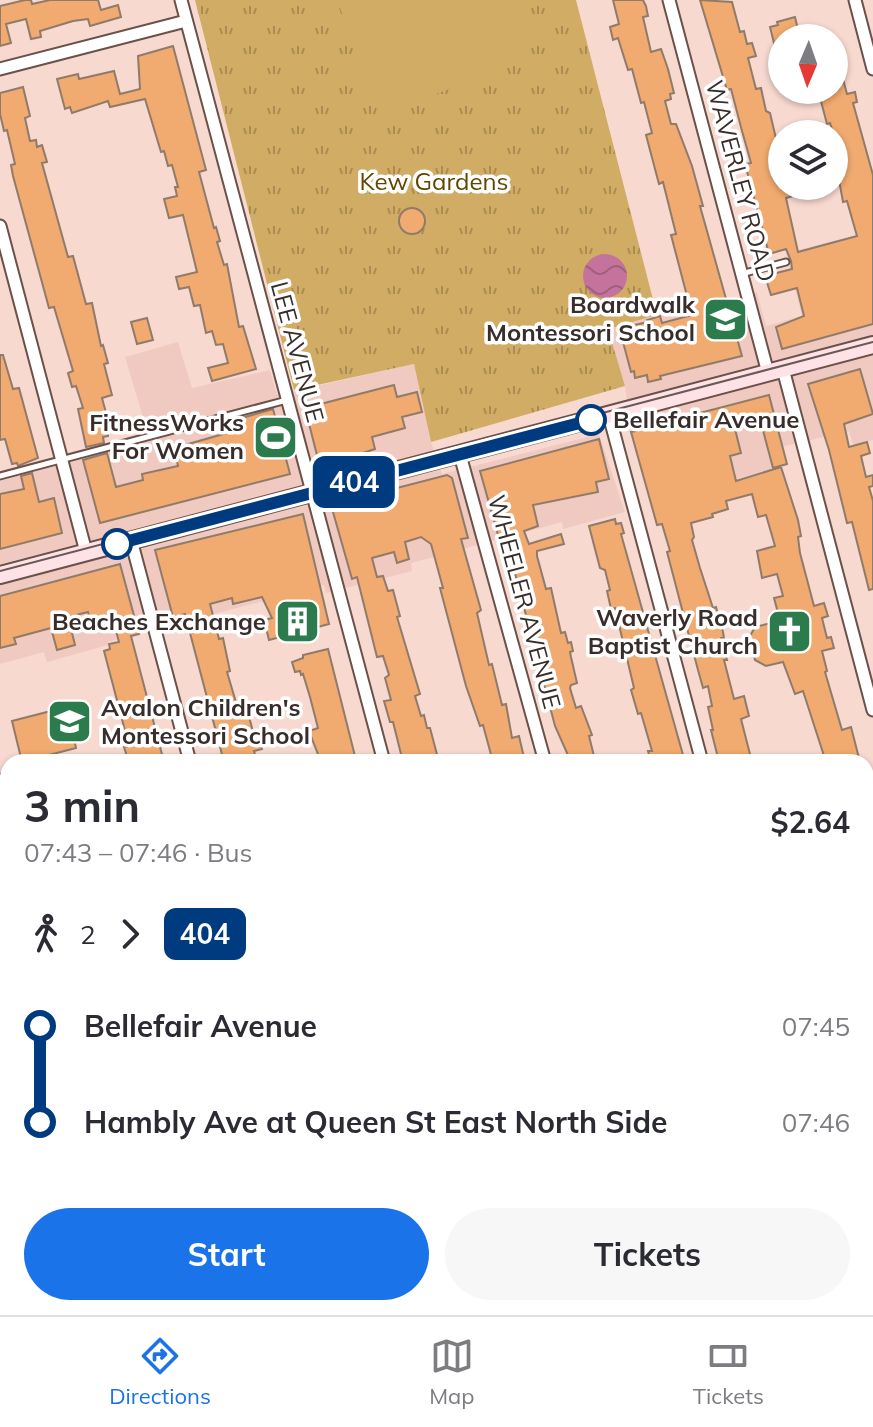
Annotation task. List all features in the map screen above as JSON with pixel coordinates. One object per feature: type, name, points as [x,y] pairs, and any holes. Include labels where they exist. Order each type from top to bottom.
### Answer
[{"type":"main road","points":[[0,575],[873,345]]},
{"type":"street","name":"LEE AVENUE","points":[[181,0],[382,754]]},
{"type":"street","name":"WAVERLEY ROAD","points":[[669,0],[741,274],[775,371],[873,710]]},
{"type":"street","points":[[855,0],[873,69]]},
{"type":"street","points":[[0,69],[186,21]]},
{"type":"street","points":[[0,226],[86,552]]},
{"type":"street","points":[[609,415],[700,754]]},
{"type":"street","name":"WHEELER AVENUE","points":[[460,455],[543,754]]},
{"type":"street","points":[[131,540],[188,754]]},
{"type":"lane","points":[[741,274],[786,262]]},
{"type":"lane","points":[[0,476],[288,399]]},
{"type":"shaded area","points":[[841,239],[847,258],[873,278],[873,440],[853,445],[849,431],[768,450],[772,469],[736,479],[741,497],[727,501],[728,509],[713,513],[696,453],[640,466],[631,432],[625,386],[607,329],[688,307],[690,313],[757,292],[766,326],[802,316],[786,253]]},
{"type":"shaded area","points":[[178,342],[192,388],[270,370],[277,395],[414,364],[431,442],[442,474],[599,434],[625,512],[563,529],[562,522],[411,563],[412,571],[326,593],[324,585],[108,642],[108,645],[47,662],[44,652],[0,664],[0,475],[148,434],[125,357]]},
{"type":"green space","name":"Kew Gardens","points":[[195,0],[576,0],[657,315],[608,329],[625,386],[431,442],[414,364],[294,390]]},
{"type":"green space","points":[[337,0],[503,0],[525,33],[533,58],[379,115]]},
{"type":"water","points":[[605,254],[620,261],[627,276],[620,291],[605,298],[590,291],[583,276],[590,261]]},
{"type":"building","points":[[31,0],[32,4],[50,0],[98,0],[101,10],[118,5],[121,17],[90,26],[88,19],[73,21],[40,31],[41,37],[31,39],[26,19],[6,24],[11,43],[0,46],[0,6]]},
{"type":"building","points":[[613,0],[643,0],[646,6],[648,16],[643,17],[651,52],[661,49],[668,69],[674,93],[670,94],[671,99],[665,101],[671,124],[676,124],[692,166],[703,206],[700,206],[742,356],[660,376],[661,379],[648,382],[647,375],[635,378],[634,371],[631,372],[623,342],[638,338],[634,325],[660,316],[662,323],[692,315],[671,235],[676,234],[663,182],[659,184],[646,135],[652,133],[644,102],[641,103],[632,69],[628,70],[618,38],[613,40],[610,27],[619,24]]},
{"type":"building","points":[[700,0],[732,2],[740,32],[744,31],[747,44],[752,43],[756,56],[748,58],[756,89],[761,88],[766,111],[772,120],[768,120],[768,200],[786,200],[798,252],[857,236],[847,201],[843,200],[848,200],[848,120],[826,120],[822,104],[848,104],[848,94],[855,92],[857,102],[853,103],[873,175],[873,324],[782,349],[776,327],[804,316],[797,288],[771,295],[765,276],[792,269],[791,261],[786,249],[769,254],[745,164],[751,163],[731,89],[727,90]]},
{"type":"building","points":[[795,17],[797,24],[778,24]]},
{"type":"building","points":[[173,46],[206,170],[199,172],[224,265],[227,264],[239,327],[243,326],[256,369],[212,381],[208,368],[228,363],[223,344],[216,345],[212,331],[206,333],[200,305],[194,306],[189,287],[179,289],[176,277],[197,272],[183,215],[169,218],[164,199],[177,196],[175,187],[178,187],[172,165],[168,166],[164,151],[161,152],[145,99],[110,107],[108,101],[72,113],[70,107],[65,109],[57,79],[78,74],[79,79],[114,71],[120,94],[140,89],[138,56]]},
{"type":"building","points":[[23,87],[30,116],[25,118],[30,141],[36,140],[37,147],[42,145],[47,162],[42,163],[68,257],[73,256],[86,304],[92,303],[108,363],[104,364],[112,395],[102,398],[114,430],[107,431],[108,436],[103,437],[104,443],[86,447],[78,409],[83,408],[76,386],[72,387],[68,373],[73,371],[54,307],[49,308],[13,176],[11,165],[15,164],[7,130],[4,131],[0,114],[0,93]]},
{"type":"building","points":[[412,208],[421,212],[425,221],[421,230],[412,234],[403,230],[399,221],[403,212]]},
{"type":"building","points":[[147,318],[153,340],[137,344],[131,322]]},
{"type":"building","points":[[0,355],[3,355],[13,389],[19,388],[38,458],[18,466],[17,463],[12,464],[5,439],[0,440]]},
{"type":"building","points":[[860,369],[873,414],[844,424],[849,447],[867,442],[870,453],[861,456],[866,477],[873,475],[873,486],[869,487],[873,501],[873,589],[869,590],[852,522],[847,523],[808,384]]},
{"type":"building","points":[[394,385],[397,397],[417,392],[422,412],[402,417],[405,428],[372,437],[375,449],[320,467],[305,408]]},
{"type":"building","points":[[769,395],[787,464],[773,468],[760,419],[734,425],[741,453],[730,456],[736,481],[781,467],[798,520],[800,553],[814,606],[824,603],[828,616],[822,618],[827,638],[831,637],[834,648],[822,651],[825,672],[842,730],[851,727],[858,754],[823,754],[803,691],[795,694],[783,662],[766,666],[755,660],[749,638],[755,627],[771,623],[770,616],[778,613],[774,598],[783,596],[777,574],[762,578],[757,551],[775,546],[766,515],[758,517],[752,494],[726,501],[728,509],[691,523],[700,568],[723,632],[724,638],[721,638],[727,660],[724,660],[734,699],[744,696],[749,716],[741,719],[750,754],[717,754],[711,730],[708,707],[712,706],[708,686],[703,688],[667,552],[670,551],[662,524],[657,525],[631,432],[674,423],[673,420]]},
{"type":"building","points":[[273,409],[290,474],[100,523],[83,460],[107,453],[116,487],[143,480],[142,474],[178,466],[174,448],[241,429],[238,419]]},
{"type":"building","points":[[599,439],[609,479],[596,482],[598,492],[533,505],[538,526],[524,531],[529,544],[561,534],[564,544],[537,551],[537,556],[546,589],[551,588],[561,633],[565,632],[568,643],[571,642],[573,651],[570,652],[577,683],[570,688],[576,708],[581,706],[592,735],[589,736],[594,754],[567,754],[555,726],[516,577],[503,534],[498,535],[480,471]]},
{"type":"building","points":[[32,473],[39,502],[54,498],[62,533],[0,549],[0,494],[24,489],[21,476]]},
{"type":"building","points":[[447,475],[452,478],[468,538],[461,539],[481,610],[477,613],[489,665],[492,664],[502,705],[506,704],[512,738],[519,736],[523,754],[491,754],[483,725],[480,726],[466,686],[431,544],[421,537],[405,542],[409,559],[397,563],[394,552],[372,558],[377,577],[383,576],[388,591],[393,590],[400,616],[397,617],[420,694],[415,696],[421,716],[424,715],[427,728],[430,728],[437,754],[401,754],[384,701],[391,700],[385,678],[389,675],[383,656],[377,657],[357,577],[352,579],[331,505]]},
{"type":"building","points":[[303,514],[329,624],[269,640],[264,620],[272,618],[262,597],[233,604],[232,598],[210,604],[219,639],[223,638],[230,671],[227,672],[238,709],[242,714],[248,713],[255,739],[259,738],[262,749],[254,751],[255,754],[222,754],[185,614],[173,617],[155,550]]},
{"type":"building","points":[[615,519],[616,524],[621,523],[624,533],[621,534],[683,754],[649,754],[648,751],[652,751],[631,690],[634,688],[615,608],[611,609],[605,570],[600,568],[589,526]]},
{"type":"building","points":[[120,564],[139,634],[131,636],[162,754],[126,754],[124,747],[129,746],[104,651],[110,649],[109,644],[119,642],[114,623],[92,628],[88,612],[68,617],[75,645],[57,650],[51,628],[14,638],[16,644],[0,648],[0,596]]},
{"type":"building","points":[[328,649],[354,754],[318,754],[309,731],[318,728],[310,697],[303,674],[295,672],[292,662],[303,658],[303,655]]},
{"type":"building","points":[[74,705],[84,736],[74,739],[76,748],[53,754],[20,754],[12,721]]},
{"type":"tram line","points":[[0,571],[873,342]]},
{"type":"bus line","name":"404","points":[[117,544],[591,420]]},
{"type":"place","name":"Boardwalk Montessori School","points":[[726,319]]},
{"type":"place","name":"Bellefair Avenue","points":[[591,420]]},
{"type":"place","name":"FitnessWorks For Women","points":[[275,437]]},
{"type":"place","name":"Beaches Exchange","points":[[297,622]]},
{"type":"place","name":"Waverly Road Baptist Church","points":[[789,632]]},
{"type":"place","name":"Avalon Children's Montessori School","points":[[70,722]]}]
